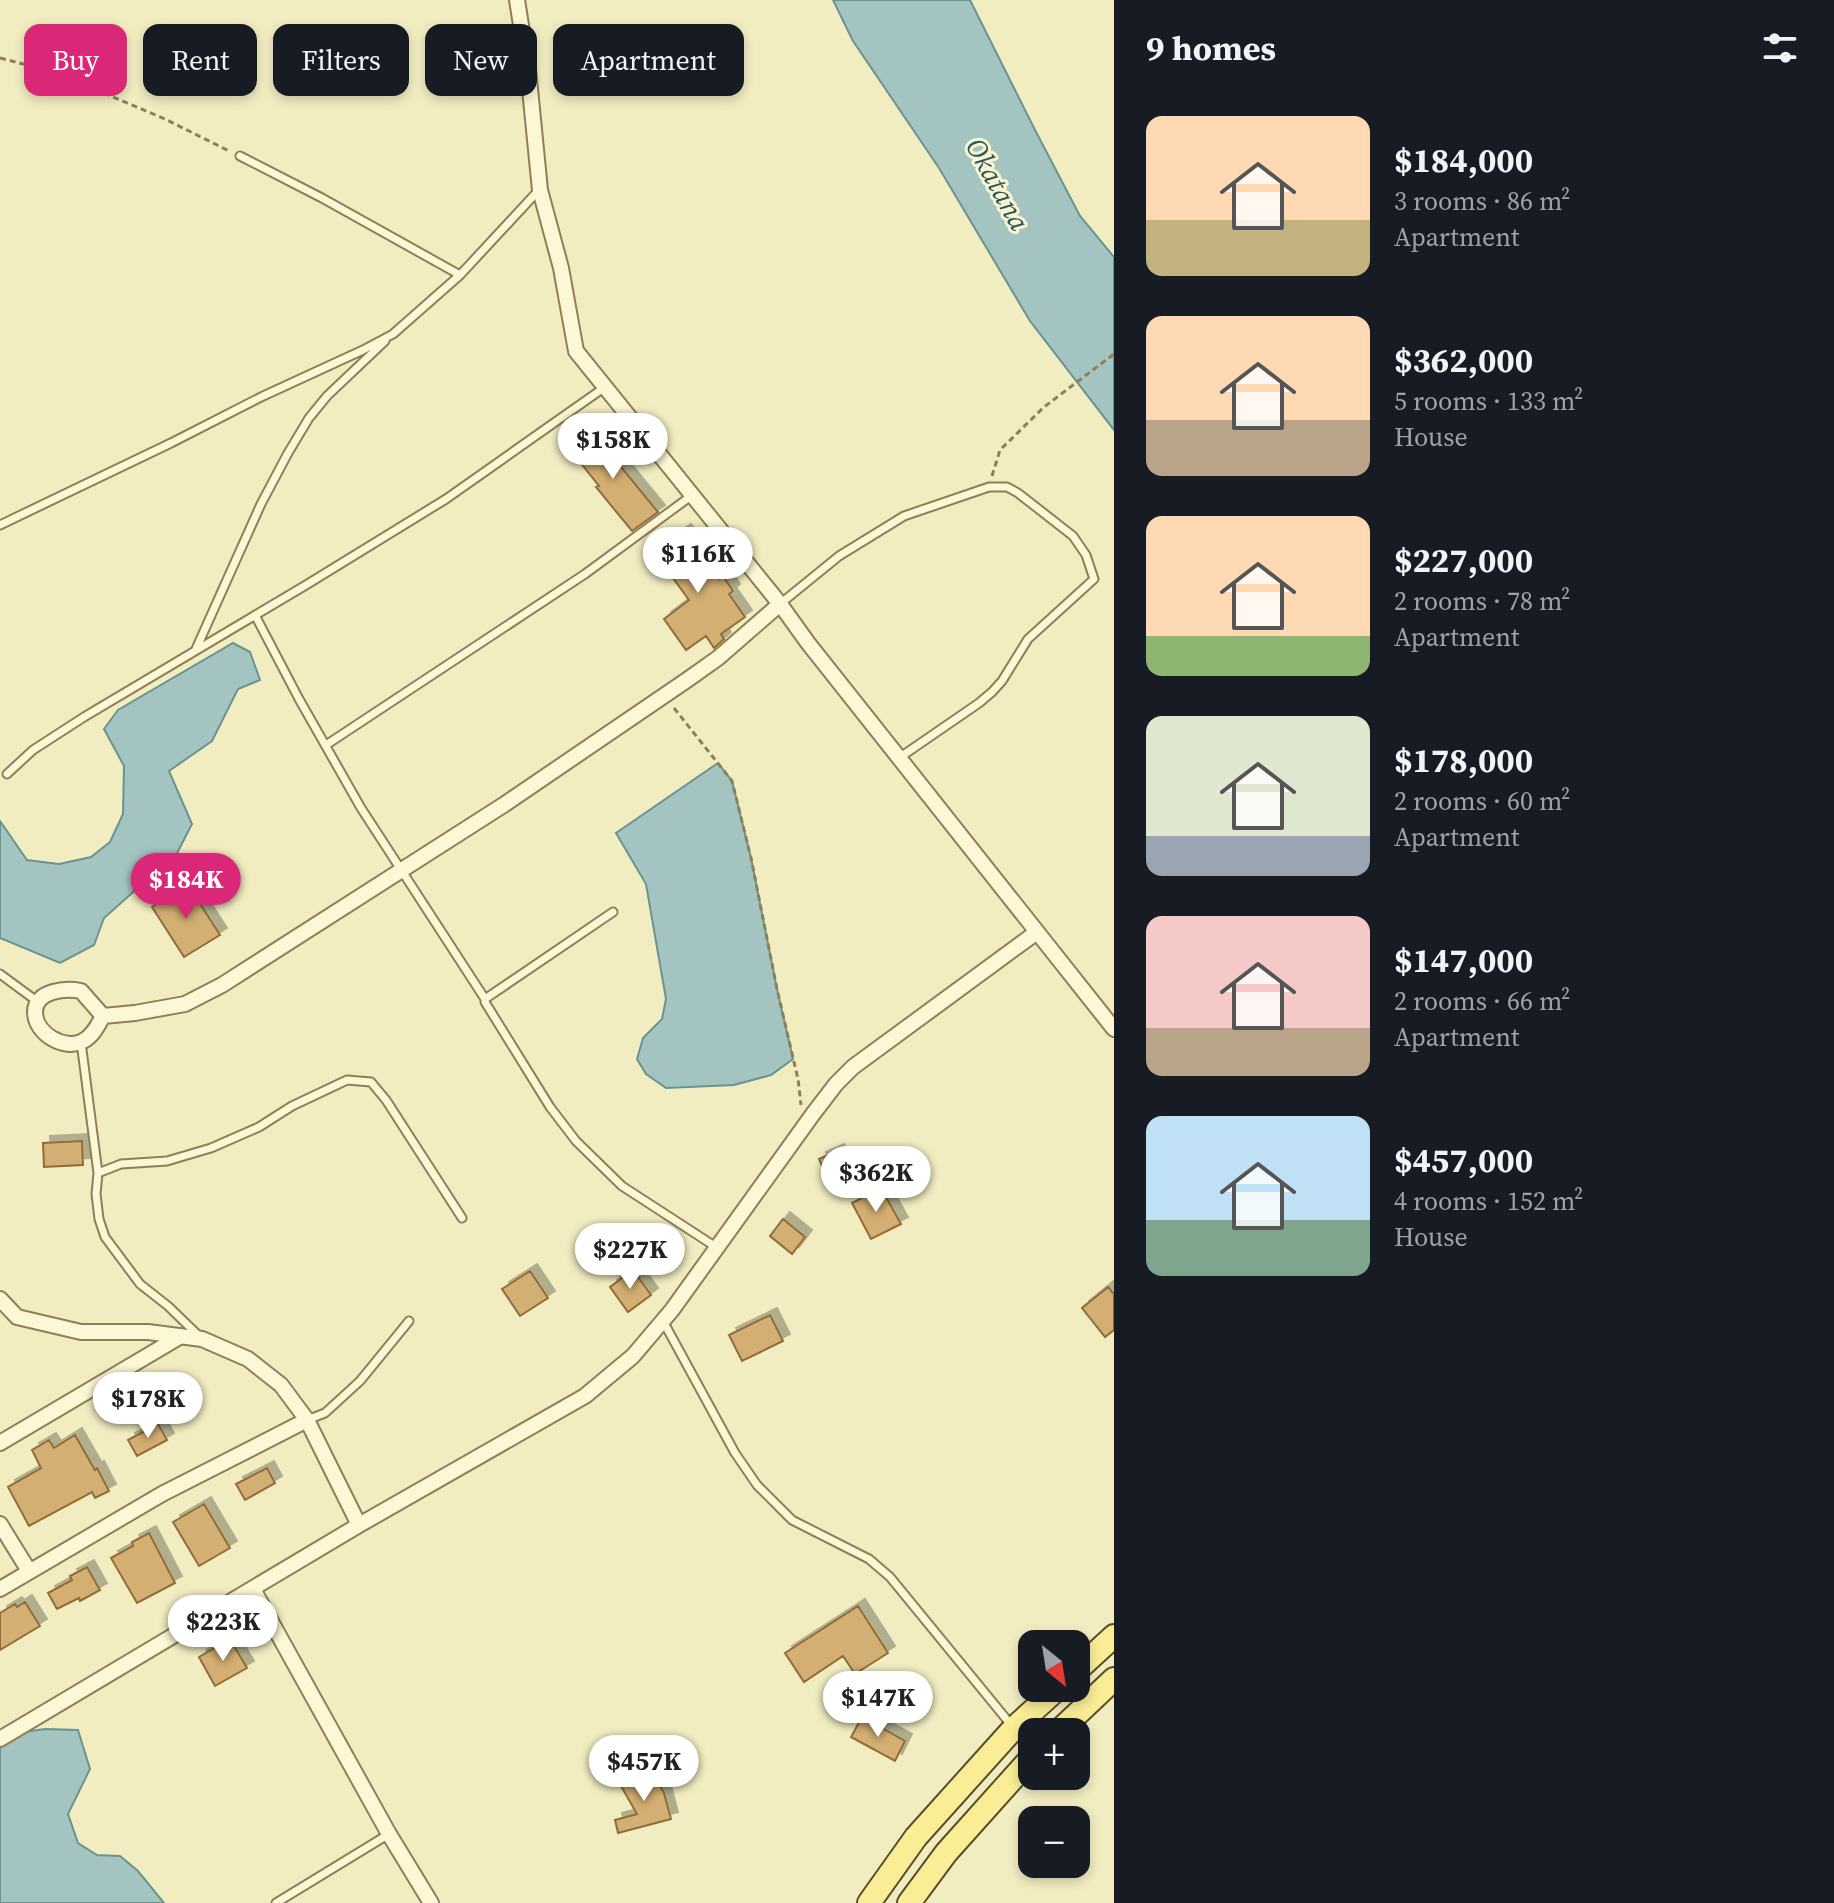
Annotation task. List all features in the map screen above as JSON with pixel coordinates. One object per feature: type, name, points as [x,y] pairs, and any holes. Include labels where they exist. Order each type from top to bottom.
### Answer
[{"type":"main road","points":[[1090,1658],[1114,1636]]},
{"type":"main road","points":[[1073,1718],[1114,1679]]},
{"type":"main road","points":[[869,1903],[916,1837],[1014,1728],[1043,1702]]},
{"type":"main road","points":[[909,1903],[946,1853],[1018,1773]]},
{"type":"street","points":[[517,0],[528,69],[540,190],[561,268],[576,351],[780,604],[1114,1029]]},
{"type":"street","points":[[103,1016],[185,1004],[222,985],[402,871],[664,696],[718,658],[780,604]]},
{"type":"street","points":[[0,1739],[359,1525],[585,1396],[633,1356],[663,1321],[836,1084],[853,1067],[1037,932]]},
{"type":"street","points":[[67,988],[81,991],[103,1016],[91,1034],[81,1042],[62,1043],[48,1036],[40,1027],[35,1013],[38,1002],[50,992],[67,988]]},
{"type":"street","points":[[0,1299],[17,1317],[81,1332],[148,1332],[202,1339],[248,1359],[281,1385],[307,1420],[359,1525]]},
{"type":"street","points":[[0,1443],[181,1336]]},
{"type":"street","points":[[0,1589],[162,1494],[307,1420]]},
{"type":"street","points":[[0,1524],[29,1571]]},
{"type":"street","points":[[253,1589],[389,1834],[431,1903]]},
{"type":"lane","points":[[240,156],[460,275]]},
{"type":"lane","points":[[196,649],[261,504],[302,429],[327,396],[460,275],[540,190]]},
{"type":"lane","points":[[0,525],[393,334]]},
{"type":"lane","points":[[7,774],[33,750],[84,717],[446,499],[605,387]]},
{"type":"lane","points":[[780,604],[839,556],[904,516],[989,487],[1007,487],[1018,493],[1073,536],[1086,555],[1094,579],[1036,630],[992,692],[899,758]]},
{"type":"lane","points":[[326,745],[585,574],[691,496]]},
{"type":"lane","points":[[255,615],[361,808],[485,999],[550,1107],[576,1141],[622,1186],[718,1248]]},
{"type":"lane","points":[[485,999],[613,912]]},
{"type":"lane","points":[[0,974],[38,1002]]},
{"type":"lane","points":[[81,1042],[98,1173],[98,1206],[105,1237],[140,1284],[202,1339]]},
{"type":"lane","points":[[98,1173],[121,1164],[167,1161],[211,1148],[259,1127],[292,1106],[347,1080],[371,1082],[386,1100],[462,1218]]},
{"type":"lane","points":[[307,1420],[325,1413],[360,1381],[409,1321]]},
{"type":"lane","points":[[663,1321],[735,1453],[757,1485],[792,1520],[869,1559],[890,1577],[1014,1728]]},
{"type":"lane","points":[[276,1903],[389,1834]]},
{"type":"path","points":[[0,58],[54,72],[165,119],[240,156]]},
{"type":"path","points":[[989,487],[1000,450],[1044,407],[1114,354]]},
{"type":"path","points":[[664,696],[732,781],[798,1079],[804,1126]]},
{"type":"water","name":"Okatana","points":[[833,0],[970,0],[1080,216],[1114,257],[1114,430],[1030,321],[939,168],[853,41]]},
{"type":"water","points":[[233,643],[250,652],[260,680],[238,689],[212,741],[169,771],[192,824],[172,863],[104,918],[94,945],[60,963],[0,938],[0,821],[27,860],[59,864],[91,857],[110,842],[123,814],[124,766],[104,729],[118,710]]},
{"type":"water","points":[[718,763],[732,781],[793,1059],[771,1075],[734,1085],[666,1088],[646,1074],[637,1059],[643,1038],[662,1019],[666,999],[646,884],[616,833]]},
{"type":"water","points":[[45,1729],[78,1730],[90,1769],[68,1814],[78,1843],[97,1855],[120,1856],[138,1871],[164,1903],[0,1903],[0,1739],[9,1734]]},
{"type":"building","points":[[590,429],[658,512],[632,531],[568,447]]},
{"type":"building","points":[[684,531],[719,579],[723,576],[733,591],[729,594],[745,617],[721,634],[724,639],[714,648],[706,636],[686,650],[664,619],[689,600],[654,552]]},
{"type":"building","points":[[188,885],[220,935],[184,957],[152,907]]},
{"type":"building","points":[[82,1141],[83,1165],[44,1167],[43,1143]]},
{"type":"building","points":[[837,1151],[846,1171],[828,1179],[819,1159]]},
{"type":"building","points":[[881,1188],[901,1224],[871,1239],[852,1203]]},
{"type":"building","points":[[783,1219],[805,1237],[792,1254],[770,1236]]},
{"type":"building","points":[[633,1270],[651,1295],[628,1312],[610,1287]]},
{"type":"building","points":[[530,1271],[548,1298],[520,1316],[502,1289]]},
{"type":"building","points":[[1108,1287],[1114,1294],[1114,1330],[1105,1337],[1082,1308]]},
{"type":"building","points":[[770,1315],[783,1341],[742,1361],[729,1335]]},
{"type":"building","points":[[158,1424],[167,1440],[137,1456],[128,1440]]},
{"type":"building","points":[[75,1435],[109,1491],[95,1498],[92,1492],[29,1526],[8,1487],[41,1468],[32,1450],[49,1440],[54,1448]]},
{"type":"building","points":[[267,1468],[275,1483],[245,1500],[236,1484]]},
{"type":"building","points":[[204,1504],[230,1548],[199,1566],[173,1522]]},
{"type":"building","points":[[149,1533],[175,1583],[137,1603],[111,1558]]},
{"type":"building","points":[[87,1567],[100,1590],[57,1609],[48,1593],[72,1580],[70,1576]]},
{"type":"building","points":[[25,1602],[40,1626],[0,1650],[0,1613]]},
{"type":"building","points":[[858,1606],[888,1653],[855,1674],[843,1656],[804,1682],[785,1653]]},
{"type":"building","points":[[230,1639],[247,1668],[215,1686],[199,1657]]},
{"type":"building","points":[[862,1717],[905,1741],[895,1761],[851,1737]]},
{"type":"building","points":[[651,1770],[664,1793],[671,1819],[618,1833],[615,1820],[637,1814],[621,1786]]}]
